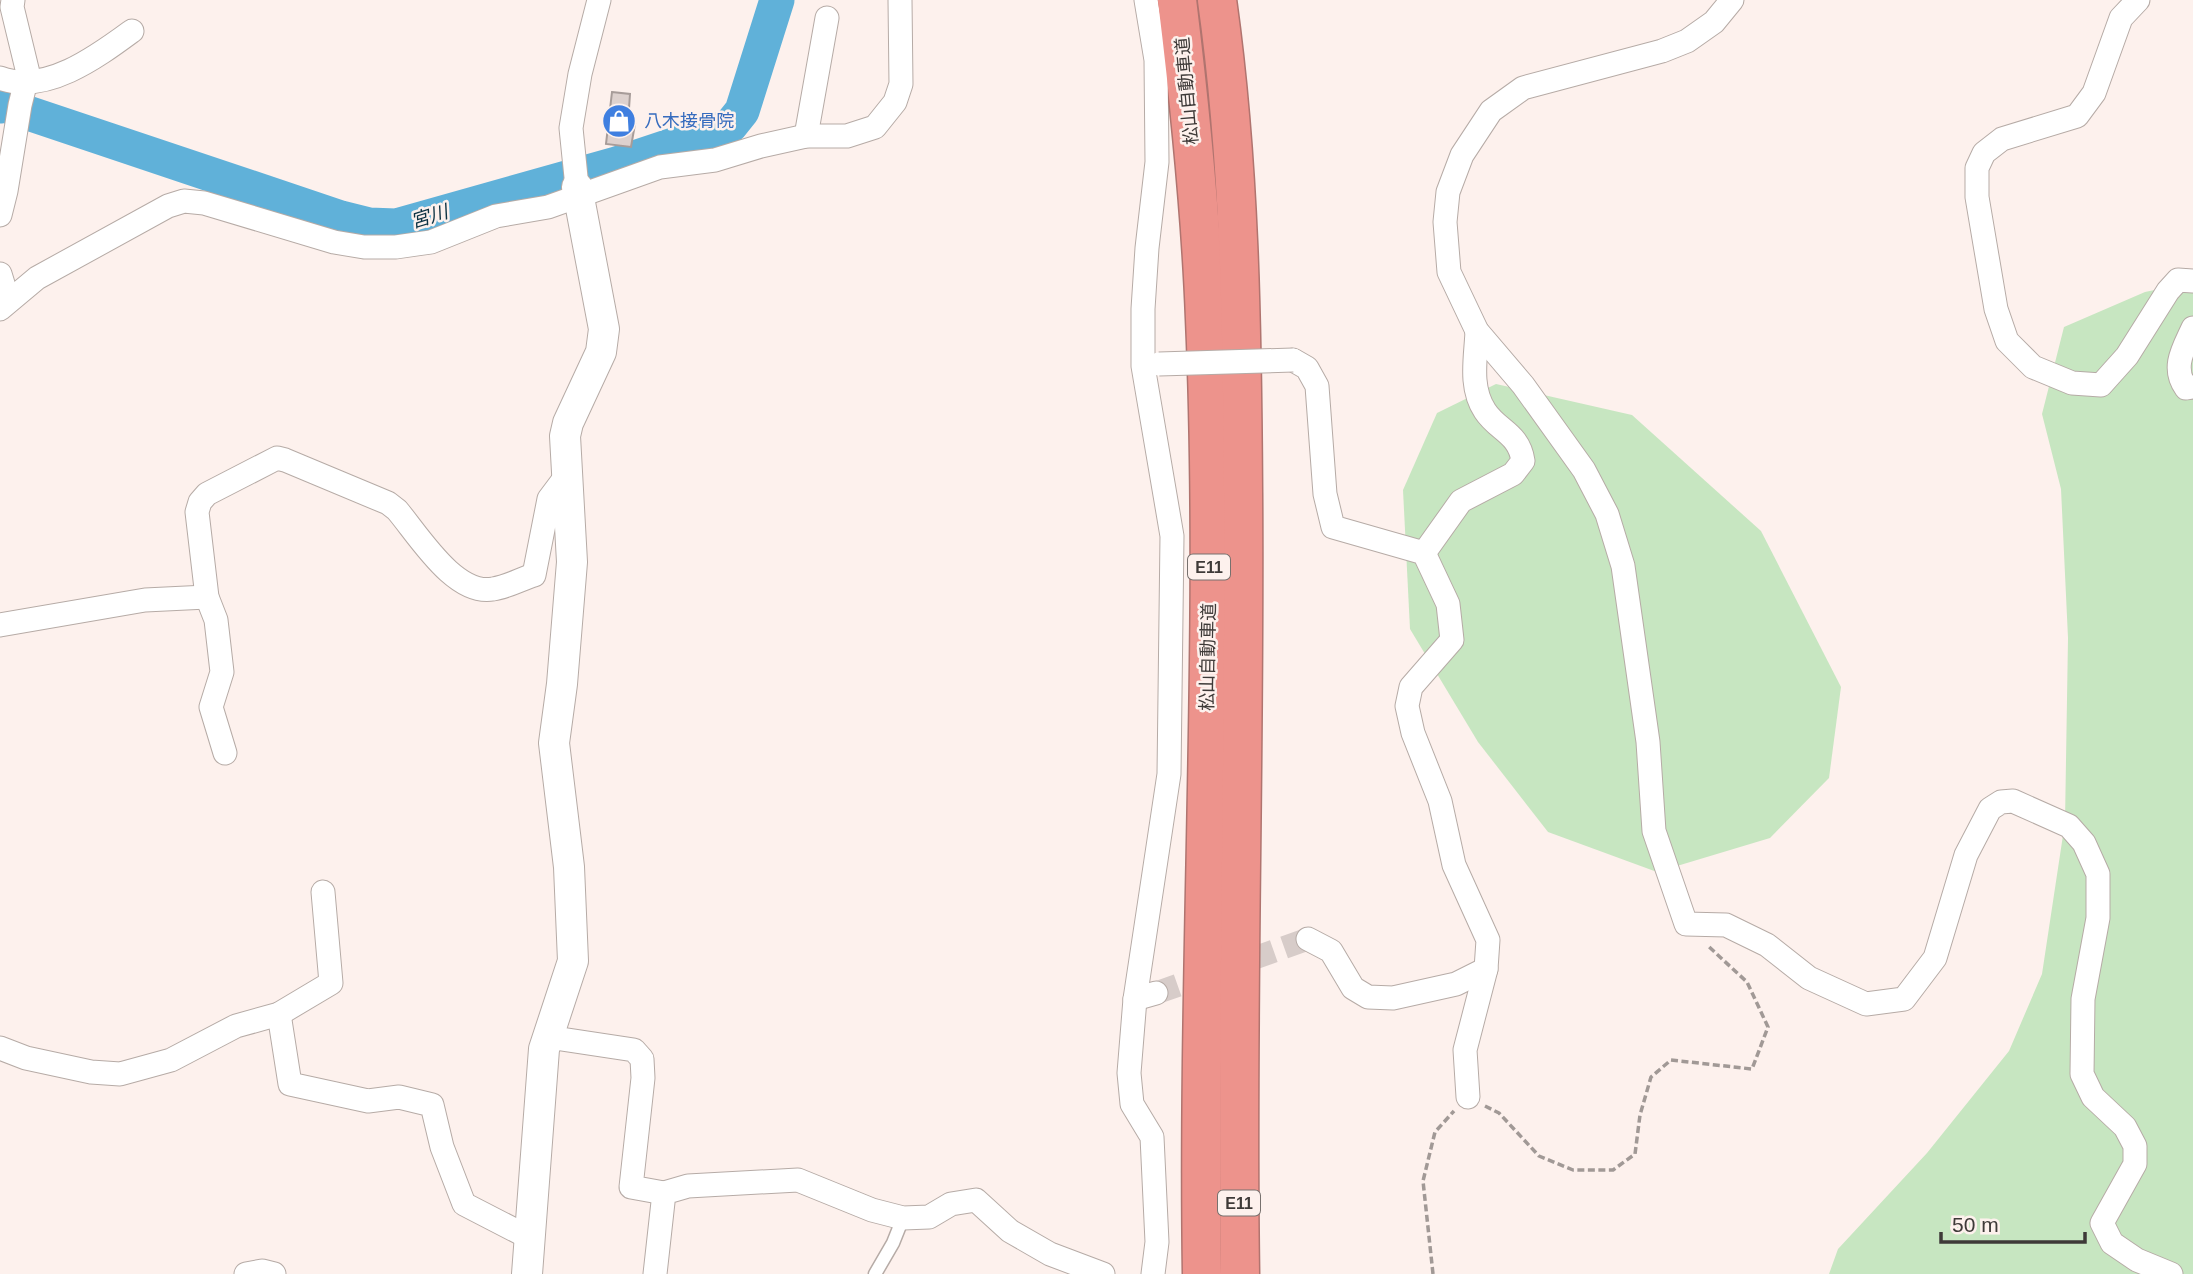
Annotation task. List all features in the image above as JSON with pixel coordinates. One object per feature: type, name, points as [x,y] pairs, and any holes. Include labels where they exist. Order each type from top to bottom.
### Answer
[{"type":"highway","name":"松山自動車道","points":[[1177,0],[1188,89],[1205,318],[1209,558],[1200,1135],[1202,1274]]},
{"type":"highway","name":"松山自動車道","points":[[1217,0],[1229,84],[1242,321],[1243,562],[1238,1132],[1240,1274]]},
{"type":"street","points":[[0,215],[28,73],[12,8],[13,0]]},
{"type":"street","points":[[527,1274],[544,1049],[573,961],[569,867],[554,743],[562,684],[572,562],[567,429],[601,352],[604,329],[576,182],[571,128],[580,74],[599,0]]},
{"type":"street","points":[[4,304],[37,278],[89,247],[168,205],[184,201],[204,203],[334,242],[364,247],[396,247],[431,242],[496,216],[548,207],[576,182],[715,160],[806,136],[847,136],[875,127],[895,102],[901,84],[900,0]]},
{"type":"street","points":[[1146,0],[1156,60],[1157,162],[1143,309],[1172,536],[1170,760],[1146,996],[1129,1073],[1132,1104],[1152,1137],[1157,1241],[1153,1274]]},
{"type":"street","points":[[1732,0],[1714,22],[1687,41],[1662,51],[1523,88],[1492,110],[1462,155],[1448,192],[1445,222],[1449,272],[1477,331],[1523,385],[1576,460],[1607,514],[1623,566],[1648,742],[1654,831],[1686,924],[1726,925],[1767,945],[1809,978],[1866,1004],[1904,999],[1934,958],[1966,855],[1990,809],[2001,802],[2013,801],[2069,826],[2084,843],[2098,874],[2098,918],[2083,999],[2082,1074],[2093,1097],[2126,1127],[2135,1146],[2135,1164],[2102,1223],[2112,1242],[2137,1260],[2171,1274]]},
{"type":"street","points":[[2138,0],[2121,18],[2094,93],[2077,116],[2003,139],[1984,153],[1977,168],[1977,197],[1996,309],[2007,341],[2033,367],[2072,383],[2101,385],[2127,356],[2168,291],[2178,280],[2193,281]]},
{"type":"street","points":[[806,136],[827,18]]},
{"type":"street","points":[[0,78],[26,81],[67,72],[92,60],[132,31]]},
{"type":"street","points":[[0,274],[4,304]]},
{"type":"street","points":[[2193,328],[2178,364],[2182,382],[2186,388],[2193,387]]},
{"type":"street","points":[[1424,554],[1461,501],[1513,474],[1523,461],[1521,447],[1485,411],[1475,385],[1477,331]]},
{"type":"street","points":[[1151,365],[1293,360],[1307,368],[1317,386],[1325,494],[1333,527],[1424,554],[1448,604],[1451,640],[1411,687],[1407,706],[1413,733],[1440,801],[1454,865],[1488,940],[1486,969],[1465,1050],[1468,1097]]},
{"type":"street","points":[[225,753],[211,707],[222,672],[216,620],[207,597],[197,512],[200,502],[207,494],[277,458],[388,503],[397,510],[452,576],[463,584],[492,590],[534,575],[549,499],[567,475]]},
{"type":"street","points":[[0,625],[145,600],[207,597]]},
{"type":"street","points":[[0,1048],[26,1058],[91,1072],[120,1074],[171,1060],[236,1026],[279,1014],[331,983],[323,892]]},
{"type":"street","points":[[1308,939],[1331,951],[1353,988],[1368,997],[1393,998],[1456,984],[1486,969]]},
{"type":"street","points":[[279,1014],[290,1084],[368,1101],[399,1097],[432,1105],[442,1147],[464,1204],[530,1238]]},
{"type":"street","points":[[548,1037],[634,1050],[642,1059],[643,1079],[631,1187],[664,1193],[688,1186],[798,1180],[872,1210],[903,1218],[929,1217],[951,1204],[976,1200],[1010,1231],[1050,1254],[1103,1274]]},
{"type":"street","points":[[655,1274],[664,1193]]},
{"type":"street","points":[[246,1274],[261,1271],[274,1274]]},
{"type":"lane","points":[[876,1274],[903,1218]]},
{"type":"path","points":[[1433,1274],[1423,1181],[1435,1132],[1468,1097],[1499,1113],[1539,1156],[1573,1170],[1613,1170],[1635,1154],[1640,1115],[1651,1077],[1671,1060],[1752,1069],[1768,1027],[1746,982],[1686,924]]},
{"type":"green space","points":[[2193,282],[2193,1274],[1829,1274],[1838,1249],[1927,1153],[2009,1051],[2042,974],[2065,822],[2068,638],[2061,489],[2042,414],[2064,327],[2145,292]]},
{"type":"green space","points":[[1496,384],[1632,415],[1761,531],[1841,687],[1829,778],[1770,838],[1657,872],[1548,832],[1478,742],[1410,629],[1403,490],[1437,413]]},
{"type":"building","points":[[612,92],[630,94],[628,123],[635,124],[631,147],[606,144]]},
{"type":"waterway","name":"宮川","points":[[0,106],[4,105],[341,218],[369,225],[396,226],[616,164],[730,126],[742,111],[777,0]]},
{"type":"tunnel","points":[[1156,993],[1308,939]]},
{"type":"place","name":"八木接骨院","points":[[619,121]]}]
